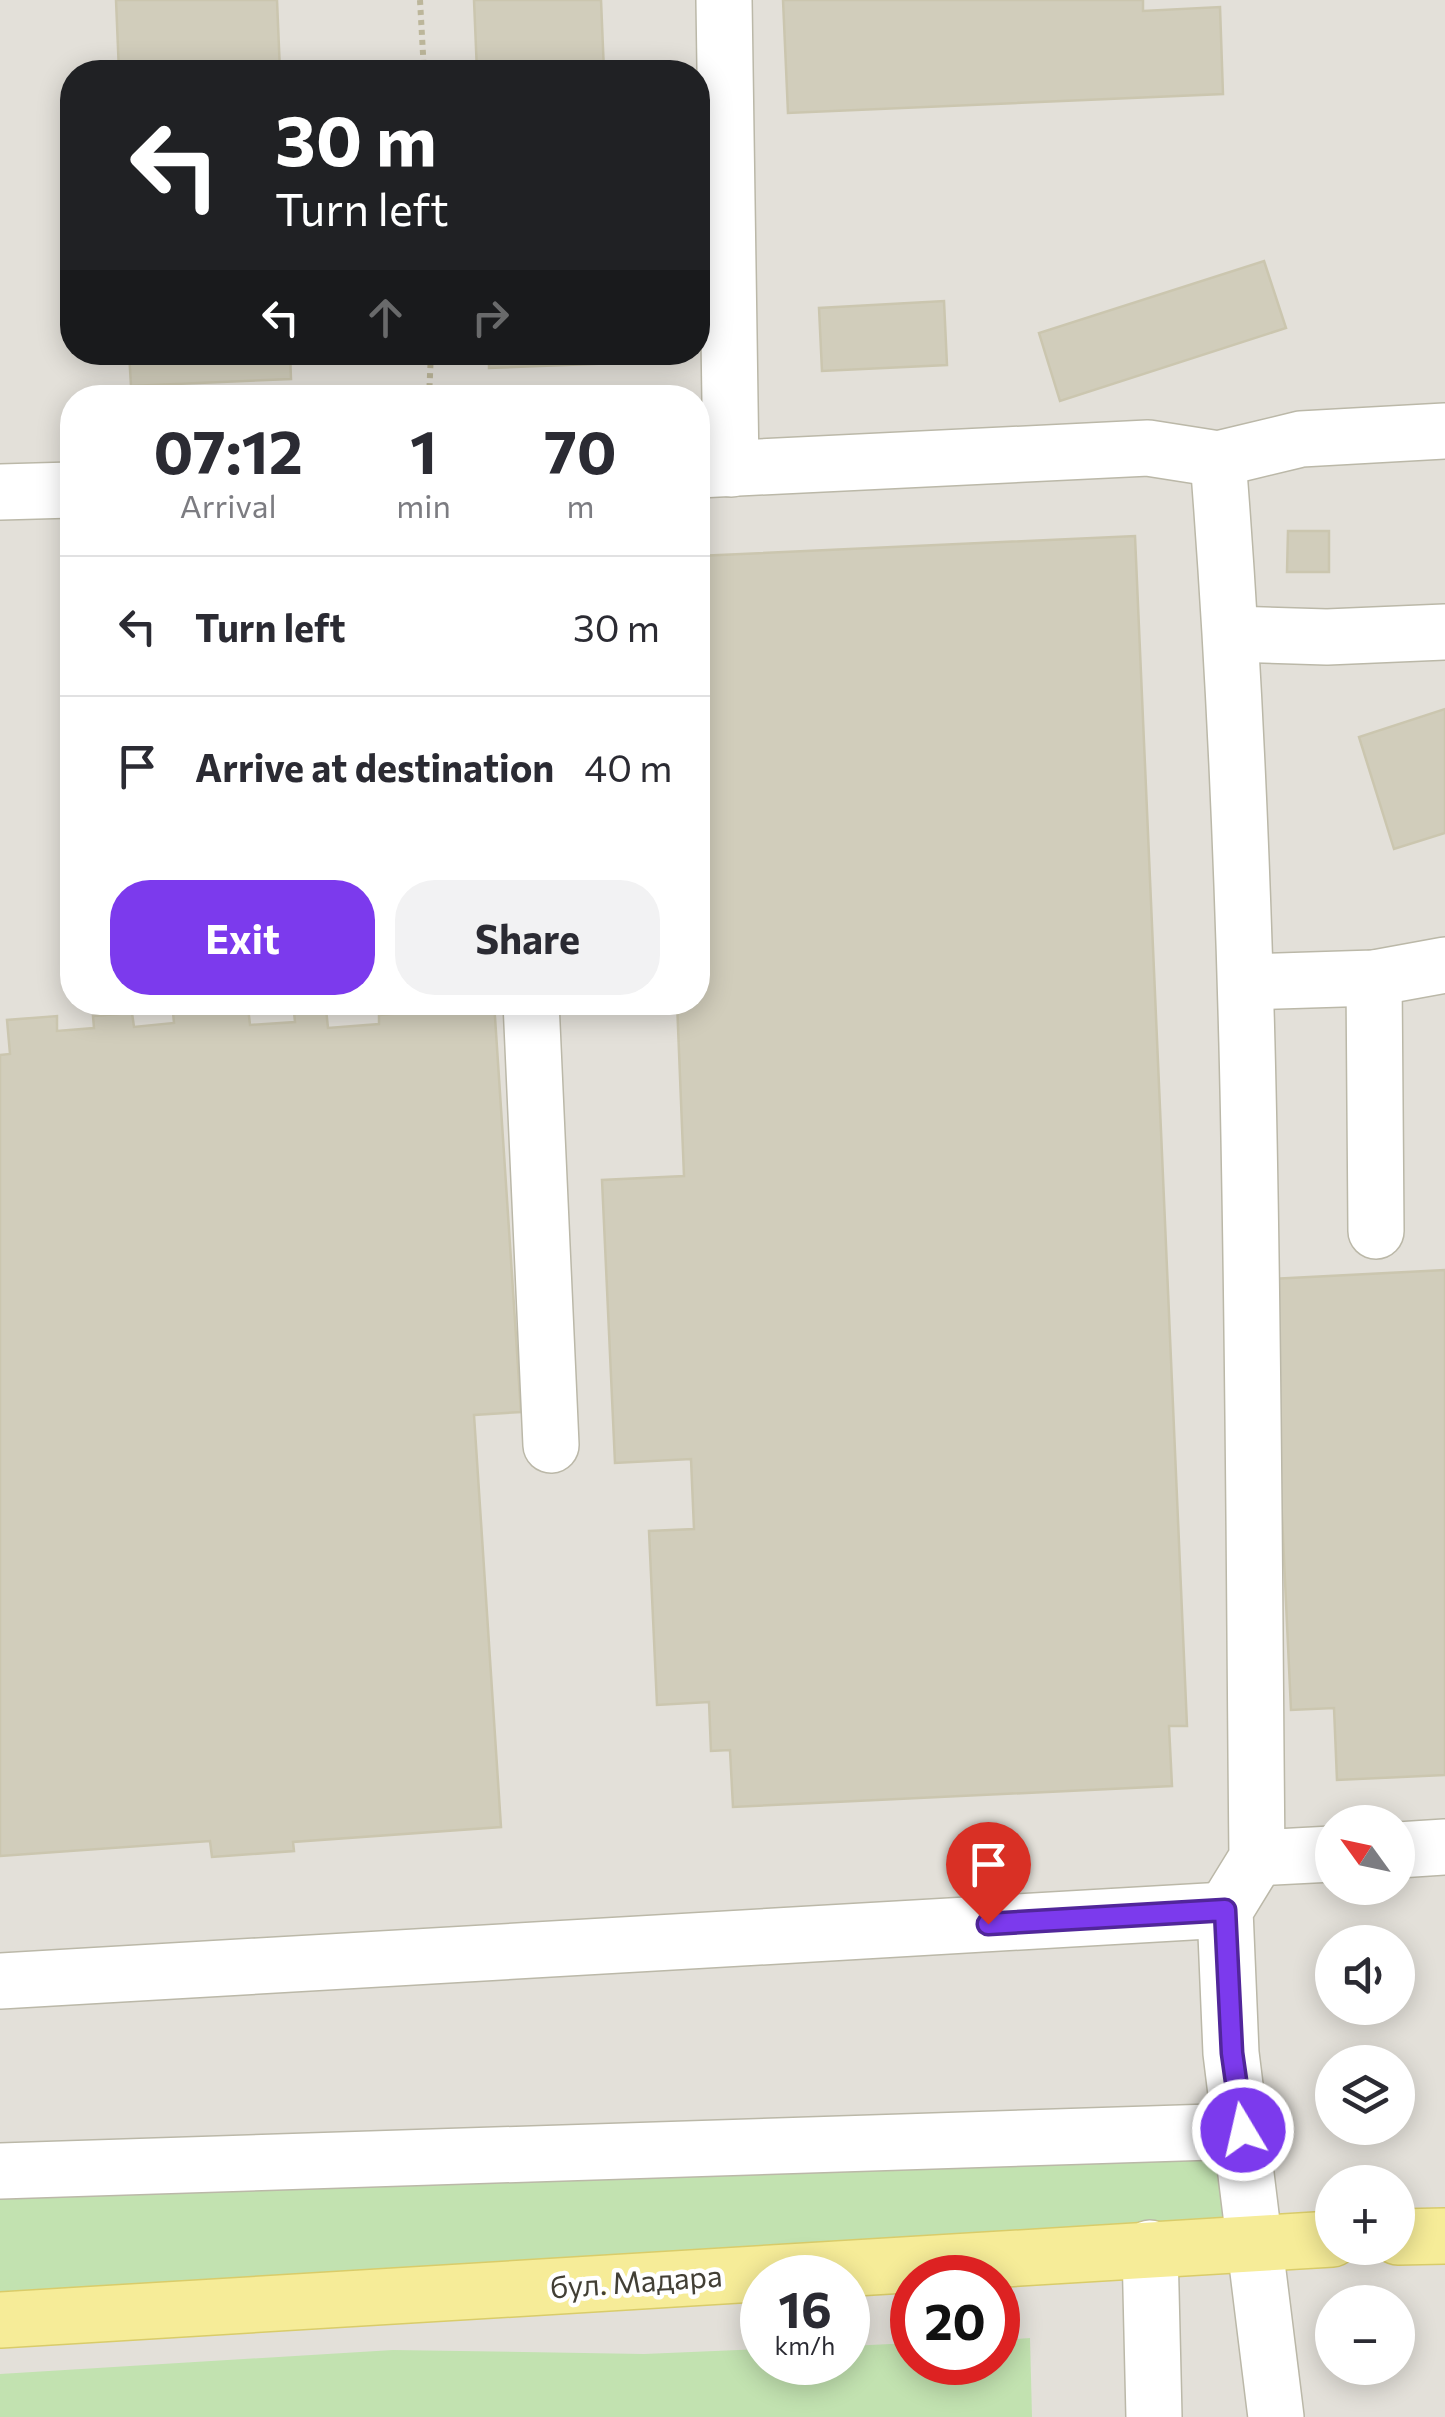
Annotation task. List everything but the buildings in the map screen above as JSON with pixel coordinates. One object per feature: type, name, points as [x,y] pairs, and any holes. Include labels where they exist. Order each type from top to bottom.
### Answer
[{"type":"main road","points":[[1415,2237],[1445,2236]]},
{"type":"main road","name":"бул. Мадара","points":[[0,2320],[1315,2240]]},
{"type":"lane","points":[[724,0],[714,470],[1148,448],[1218,460],[1301,439],[1445,431]]},
{"type":"lane","points":[[1218,460],[1232,634],[1248,982],[1257,1858],[1225,1910],[1232,2053],[1276,2417]]},
{"type":"lane","points":[[0,492],[60,490]]},
{"type":"lane","points":[[1232,634],[1327,637],[1445,632]]},
{"type":"lane","points":[[1248,982],[1374,978],[1445,964]]},
{"type":"lane","points":[[1374,978],[1376,1231]]},
{"type":"lane","points":[[533,1015],[552,1444]]},
{"type":"lane","points":[[1415,1849],[1445,1847]]},
{"type":"lane","points":[[1257,1858],[1315,1855]]},
{"type":"lane","points":[[0,1981],[1225,1910]]},
{"type":"lane","points":[[0,2171],[1243,2130]]},
{"type":"lane","points":[[1150,2248],[1154,2417]]},
{"type":"path","points":[[420,0],[423,60]]},
{"type":"shaded area","points":[[0,0],[1445,0],[1445,2417],[0,2417]]},
{"type":"green space","points":[[1243,2131],[1254,2242],[1020,2257],[890,2255],[890,2265],[870,2266],[870,2255],[740,2255],[740,2274],[0,2320],[0,2171]]},
{"type":"green space","points":[[1030,2338],[1032,2417],[0,2417],[0,2374],[393,2350],[644,2354],[740,2350],[740,2385],[870,2385],[870,2345],[890,2344],[890,2385],[1020,2385],[1020,2339]]},
{"type":"route","points":[[988,1924],[1225,1910],[1232,2053],[1243,2130]]}]
